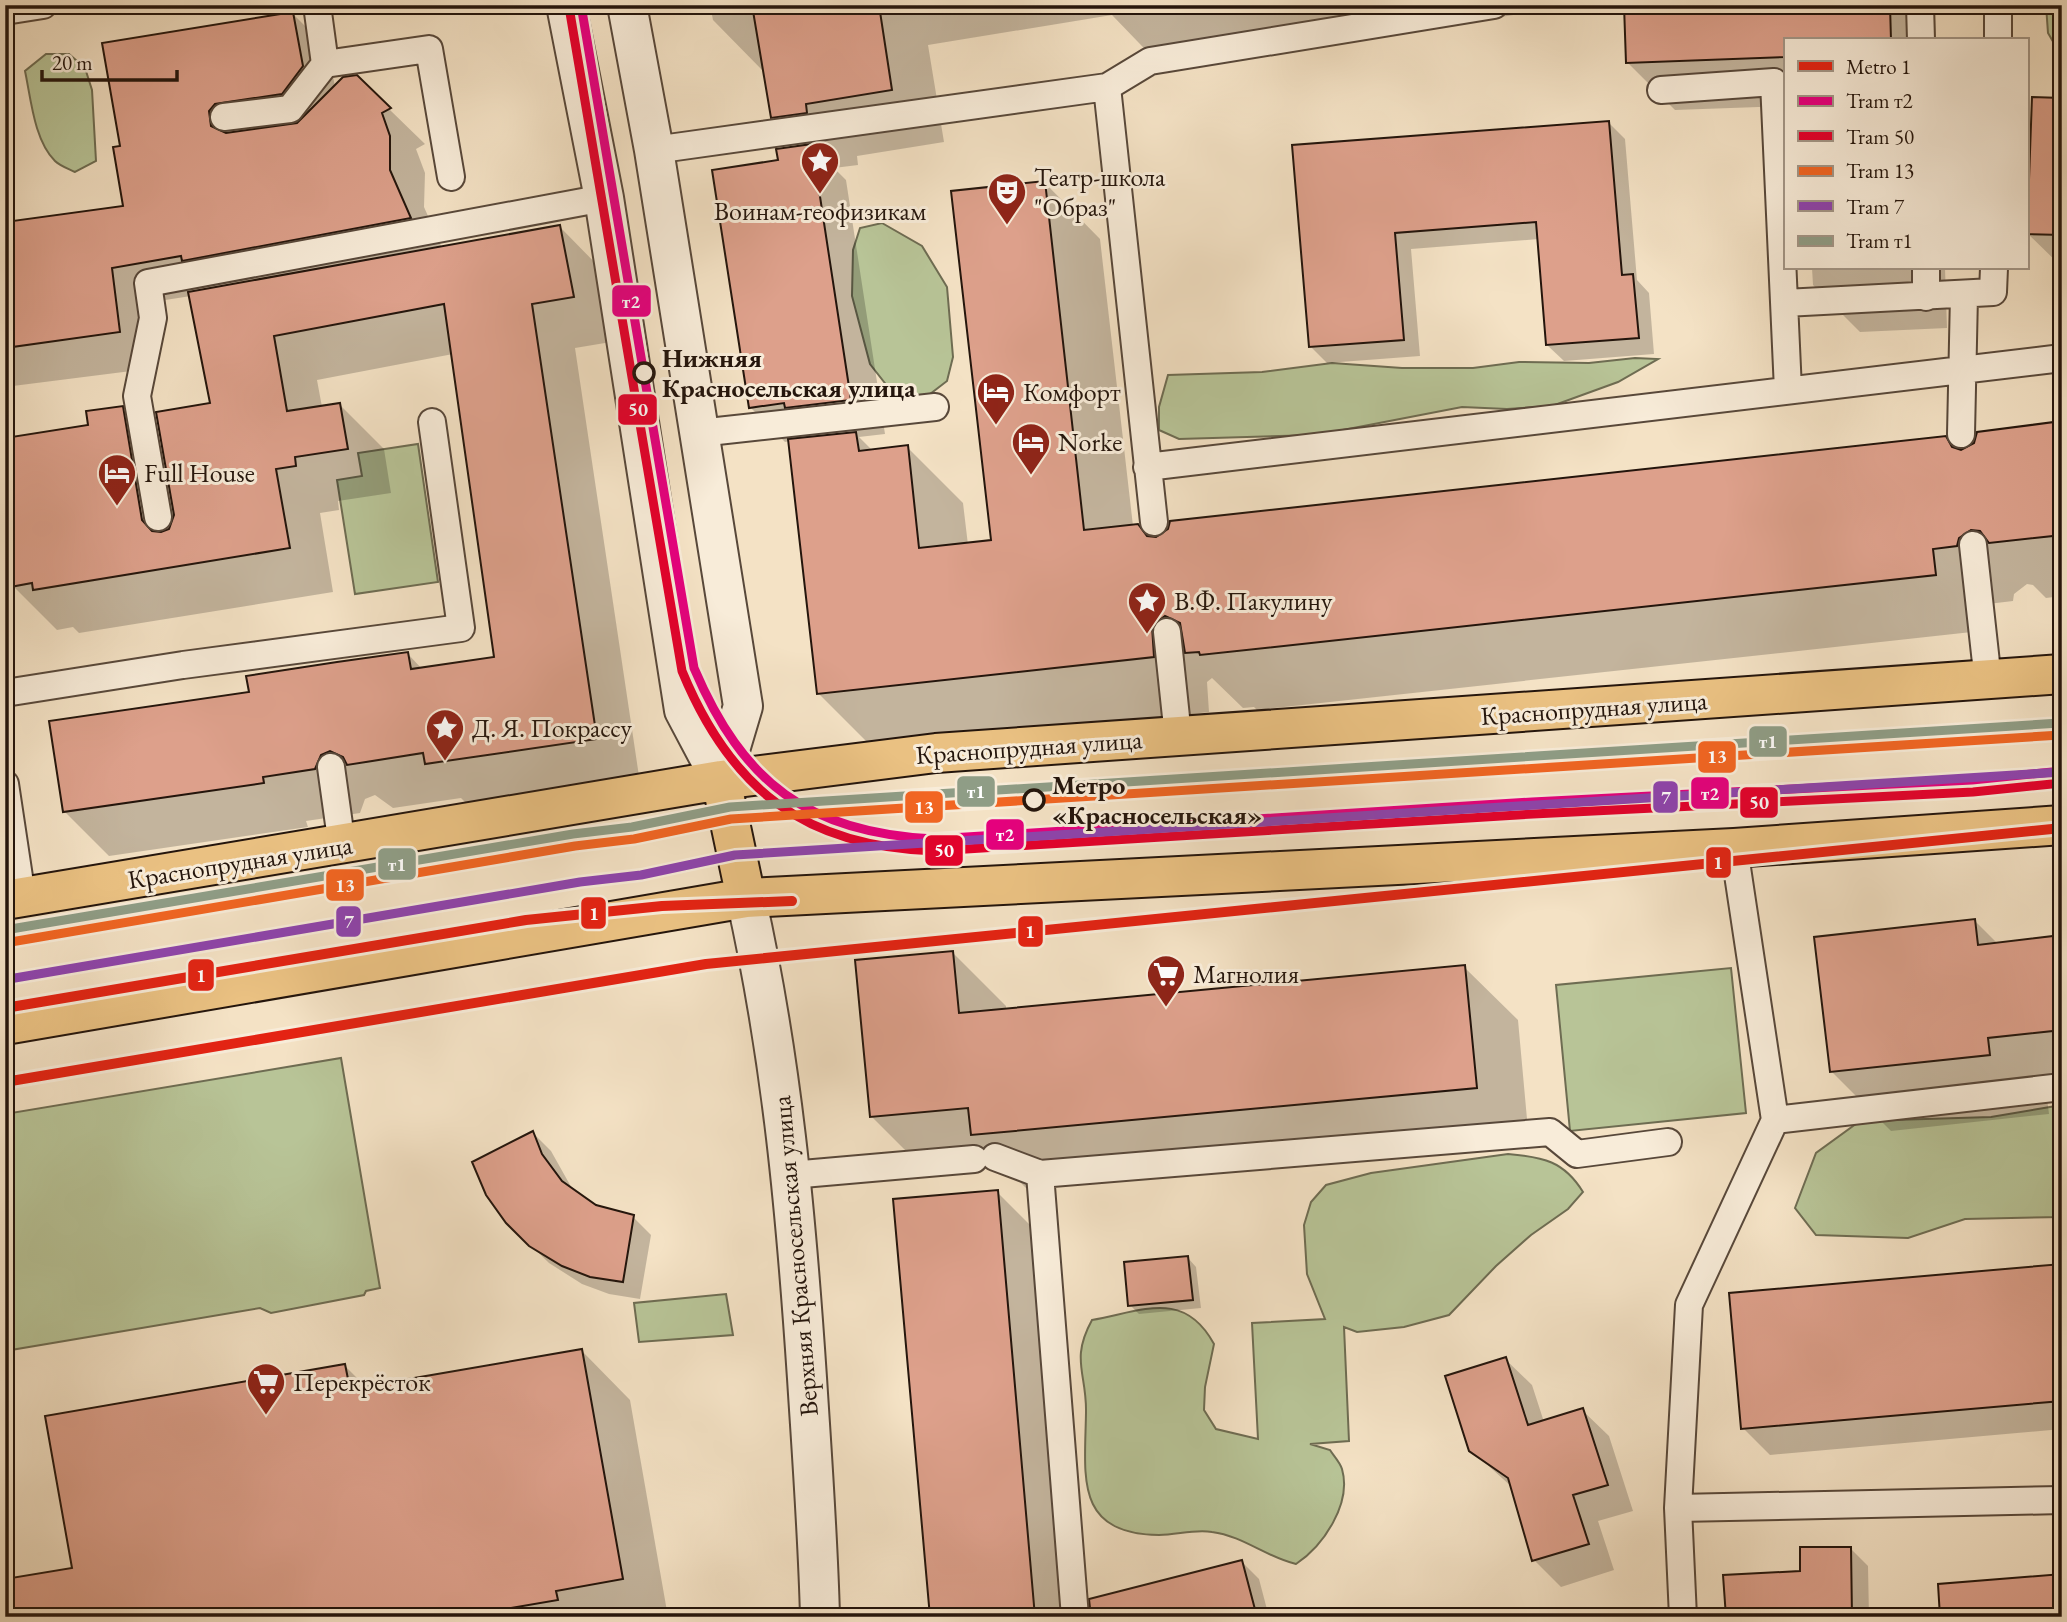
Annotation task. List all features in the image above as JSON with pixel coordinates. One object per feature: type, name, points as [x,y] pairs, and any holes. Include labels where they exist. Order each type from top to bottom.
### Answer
[{"type":"main road","name":"Краснопрудная улица","points":[[14,898],[342,846],[721,780],[936,753],[2062,674]]},
{"type":"main road","points":[[721,780],[746,898]]},
{"type":"main road","points":[[5,1025],[746,898],[1734,848],[2062,825]]},
{"type":"street","points":[[566,5],[604,198],[684,710],[721,780]]},
{"type":"street","points":[[627,5],[654,150],[743,706],[721,780]]},
{"type":"street","name":"Верхняя Красносельская улица","points":[[746,898],[768,996],[791,1175],[820,1617]]},
{"type":"lane","points":[[5,11],[43,5]]},
{"type":"lane","points":[[317,5],[325,64]]},
{"type":"lane","points":[[654,150],[1107,87],[1150,61],[1494,5]]},
{"type":"lane","points":[[1920,5],[1921,38]]},
{"type":"lane","points":[[1998,5],[1998,38]]},
{"type":"lane","points":[[224,117],[290,109],[325,64],[429,49],[451,177]]},
{"type":"lane","points":[[1661,90],[1774,82],[1788,390]]},
{"type":"lane","points":[[1107,87],[1154,522]]},
{"type":"lane","points":[[158,517],[137,396],[153,318],[148,283],[604,198]]},
{"type":"lane","points":[[1926,270],[1926,297]]},
{"type":"lane","points":[[1785,303],[1993,292],[1994,270]]},
{"type":"lane","points":[[1961,434],[1964,295]]},
{"type":"lane","points":[[1147,467],[2062,358]]},
{"type":"lane","points":[[699,433],[934,407]]},
{"type":"lane","points":[[5,693],[314,657],[461,628],[432,422]]},
{"type":"lane","points":[[1973,545],[1988,681]]},
{"type":"lane","points":[[1167,632],[1178,736]]},
{"type":"lane","points":[[331,767],[342,846]]},
{"type":"lane","points":[[5,784],[14,898]]},
{"type":"lane","points":[[1683,1617],[1678,1507],[1689,1305],[1775,1120],[1734,848]]},
{"type":"lane","points":[[1775,1120],[2062,1087]]},
{"type":"lane","points":[[791,1175],[984,1158],[1040,1174],[1550,1132],[1577,1154],[1668,1142]]},
{"type":"lane","points":[[1040,1174],[1075,1617]]},
{"type":"lane","points":[[1678,1507],[2062,1500]]},
{"type":"green space","points":[[2046,5],[2062,5],[2062,57],[2048,33]]},
{"type":"green space","points":[[46,54],[69,54],[85,68],[92,90],[96,161],[75,172],[57,163],[48,152],[34,119],[25,71]]},
{"type":"green space","points":[[882,223],[922,246],[947,287],[953,357],[947,381],[930,394],[907,398],[888,387],[870,364],[852,296],[853,250],[860,228]]},
{"type":"green space","points":[[1635,358],[1658,359],[1618,382],[1552,406],[1507,409],[1462,407],[1317,435],[1179,439],[1159,430],[1159,407],[1168,375],[1262,372],[1332,363],[1402,368],[1473,368],[1519,362],[1589,363]]},
{"type":"green space","points":[[418,444],[438,582],[355,594],[337,480],[362,476],[358,453]]},
{"type":"green space","points":[[1731,968],[1746,1113],[1570,1131],[1556,985]]},
{"type":"green space","points":[[341,1058],[380,1288],[366,1291],[364,1295],[271,1313],[260,1308],[5,1351],[5,1114]]},
{"type":"green space","points":[[2062,1105],[2062,1217],[1965,1219],[1908,1238],[1816,1235],[1795,1208],[1816,1153],[1860,1121],[1991,1117]]},
{"type":"green space","points":[[1508,1154],[1552,1162],[1568,1173],[1583,1192],[1568,1209],[1531,1235],[1496,1266],[1449,1315],[1404,1327],[1357,1332],[1344,1327],[1349,1441],[1310,1444],[1330,1450],[1338,1461],[1344,1482],[1343,1496],[1333,1523],[1306,1556],[1296,1564],[1234,1538],[1212,1532],[1159,1535],[1131,1532],[1112,1525],[1098,1513],[1090,1498],[1086,1479],[1086,1399],[1081,1367],[1082,1346],[1092,1320],[1161,1308],[1176,1310],[1189,1316],[1202,1327],[1214,1344],[1205,1387],[1204,1410],[1216,1429],[1258,1439],[1252,1323],[1325,1319],[1307,1274],[1304,1225],[1311,1202],[1326,1185],[1371,1173]]},
{"type":"green space","points":[[726,1294],[733,1335],[639,1342],[634,1303]]},
{"type":"building","points":[[752,5],[879,5],[892,90],[806,104],[807,113],[771,118]]},
{"type":"building","points":[[1624,5],[1890,5],[1891,38],[1784,38],[1784,57],[1626,63]]},
{"type":"building","points":[[293,12],[303,66],[282,94],[215,104],[209,111],[211,126],[226,133],[297,123],[343,77],[357,75],[391,108],[382,113],[390,136],[390,170],[411,218],[182,261],[181,256],[112,268],[120,332],[5,348],[5,222],[123,206],[113,147],[120,146],[102,43]]},
{"type":"building","points":[[2032,97],[2062,98],[2062,235],[2028,234]]},
{"type":"building","points":[[1609,121],[1622,275],[1633,274],[1639,338],[1546,345],[1536,222],[1395,233],[1404,340],[1309,347],[1292,145]]},
{"type":"building","points":[[812,144],[851,400],[785,408],[784,403],[749,408],[712,170],[778,160],[776,149]]},
{"type":"building","points":[[1045,181],[1084,530],[1138,524],[1147,536],[1156,537],[1168,529],[1170,521],[1946,436],[1952,447],[1961,450],[1974,443],[1977,432],[2062,421],[2062,535],[1989,543],[1980,531],[1971,530],[1959,538],[1957,546],[1933,549],[1936,575],[1200,655],[1199,652],[1185,653],[1180,623],[1165,616],[1152,626],[1154,657],[817,694],[788,439],[856,432],[859,451],[908,445],[919,548],[991,540],[951,191]]},
{"type":"building","points":[[560,225],[574,297],[532,304],[597,739],[425,764],[423,753],[347,765],[343,757],[330,751],[321,755],[315,769],[263,777],[264,783],[63,812],[49,721],[249,692],[246,676],[337,662],[408,652],[411,669],[494,657],[444,304],[274,336],[287,411],[340,403],[348,449],[295,457],[296,466],[276,469],[290,548],[33,590],[32,583],[5,588],[5,438],[88,425],[86,411],[123,406],[142,520],[152,531],[169,529],[174,515],[156,412],[210,403],[188,292]]},
{"type":"building","points":[[1975,919],[1978,945],[2062,935],[2062,1030],[1988,1038],[1990,1055],[1830,1072],[1814,937]]},
{"type":"building","points":[[953,951],[959,1013],[1465,965],[1477,1088],[971,1135],[968,1108],[870,1117],[855,960]]},
{"type":"building","points":[[533,1131],[542,1154],[562,1181],[596,1205],[634,1215],[623,1282],[590,1277],[562,1266],[529,1246],[506,1223],[486,1195],[472,1162]]},
{"type":"building","points":[[998,1190],[1035,1617],[930,1617],[893,1199]]},
{"type":"building","points":[[1188,1256],[1193,1300],[1128,1306],[1124,1262]]},
{"type":"building","points":[[2062,1264],[2062,1401],[1741,1429],[1729,1293]]},
{"type":"building","points":[[582,1349],[623,1579],[556,1591],[558,1600],[458,1617],[5,1617],[5,1579],[72,1568],[45,1416],[345,1364],[350,1389]]},
{"type":"building","points":[[1506,1357],[1528,1425],[1583,1408],[1608,1485],[1573,1495],[1589,1544],[1532,1561],[1508,1478],[1469,1451],[1445,1376]]},
{"type":"building","points":[[1800,1547],[1851,1547],[1852,1617],[1726,1617],[1723,1575],[1800,1571]]},
{"type":"building","points":[[1242,1560],[1257,1617],[1091,1617],[1089,1599]]},
{"type":"building","points":[[2062,1574],[2062,1617],[1940,1617],[1938,1584]]},
{"type":"metro line","name":"1","points":[[5,1082],[706,964],[2062,828]]},
{"type":"metro line","name":"1","points":[[5,1008],[526,920],[662,906],[792,901]]},
{"type":"tram line","name":"т2","points":[[581,5],[694,668],[713,708],[734,742],[758,771],[785,794],[816,813],[850,826],[890,835],[934,839],[1532,802],[1972,780],[2062,771]]},
{"type":"tram line","name":"50","points":[[569,7],[682,671],[702,713],[724,749],[749,779],[778,804],[811,824],[848,838],[889,847],[935,851],[1533,814],[1973,792],[2062,783]]},
{"type":"tram line","name":"т1","points":[[5,930],[573,834],[632,827],[730,807],[2060,723]]},
{"type":"tram line","name":"13","points":[[5,943],[575,846],[634,839],[731,819],[2061,735]]},
{"type":"tram line","name":"7","points":[[9,979],[580,882],[641,875],[735,855],[2062,772]]},
{"type":"place","name":"Воинам-геофизикам","points":[[820,195]]},
{"type":"place","name":"Театр-школа \"Образ\"","points":[[1007,226]]},
{"type":"place","name":"Нижняя Красносельская улица","points":[[644,373]]},
{"type":"place","name":"Комфорт","points":[[996,426]]},
{"type":"place","name":"Norke","points":[[1031,476]]},
{"type":"place","name":"Full House","points":[[117,507]]},
{"type":"place","name":"В.Ф. Пакулину","points":[[1147,635]]},
{"type":"place","name":"Д. Я. Покрассу","points":[[445,762]]},
{"type":"place","name":"Метро «Красносельская»","points":[[1034,800]]},
{"type":"place","name":"Магнолия","points":[[1166,1008]]},
{"type":"place","name":"Перекрёсток","points":[[266,1416]]}]
